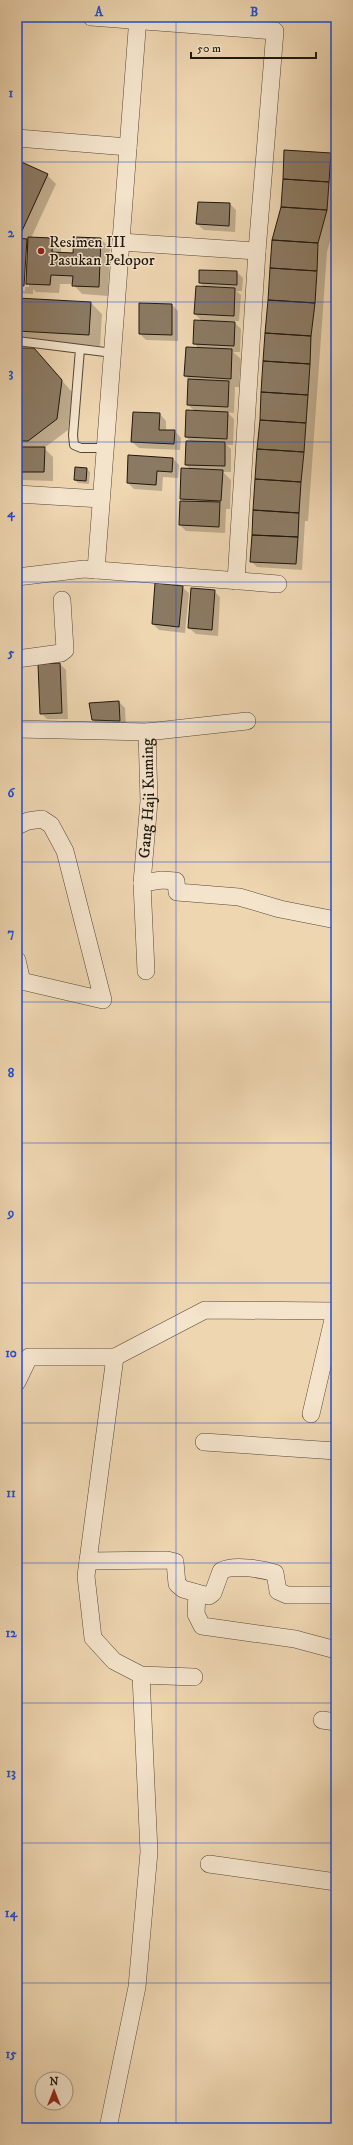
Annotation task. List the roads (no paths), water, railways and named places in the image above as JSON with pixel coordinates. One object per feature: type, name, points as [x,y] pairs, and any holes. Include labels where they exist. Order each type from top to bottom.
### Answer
[{"type":"street","points":[[91,17],[138,19],[275,31],[257,251],[236,581]]},
{"type":"street","points":[[96,570],[138,19]]},
{"type":"street","points":[[17,138],[128,147]]},
{"type":"street","points":[[121,242],[257,251]]},
{"type":"street","points":[[17,494],[101,500]]},
{"type":"street","points":[[17,577],[84,569],[278,584]]},
{"type":"street","points":[[17,659],[61,653],[64,650],[62,600]]},
{"type":"street","points":[[147,732],[247,721]]},
{"type":"street","name":"Gang Haji Kuming","points":[[17,729],[147,732],[149,801],[142,883],[146,971]]},
{"type":"street","points":[[17,826],[42,819],[51,824],[65,851],[103,1000],[20,981],[17,960]]},
{"type":"street","points":[[142,883],[162,880],[176,881],[178,892],[239,897],[280,909],[336,920]]},
{"type":"street","points":[[17,1382],[29,1357],[115,1357],[205,1310],[335,1311],[311,1414]]},
{"type":"street","points":[[115,1357],[86,1576],[93,1638],[114,1661],[141,1675],[194,1677]]},
{"type":"street","points":[[204,1442],[336,1451]]},
{"type":"street","points":[[88,1561],[168,1560],[175,1562],[177,1584],[183,1589],[209,1596],[213,1593],[221,1571],[236,1568],[275,1572],[278,1591],[287,1595],[331,1594]]},
{"type":"street","points":[[197,1593],[196,1614],[202,1626],[207,1628],[295,1638],[336,1650]]},
{"type":"street","points":[[108,2128],[137,1987],[149,1852],[141,1675]]},
{"type":"street","points":[[209,1864],[336,1882]]},
{"type":"lane","points":[[17,341],[113,353]]},
{"type":"lane","points":[[80,349],[73,435],[74,445],[81,448],[105,448]]},
{"type":"place","name":"Resimen III Pasukan Pelopor","points":[[41,251]]}]
